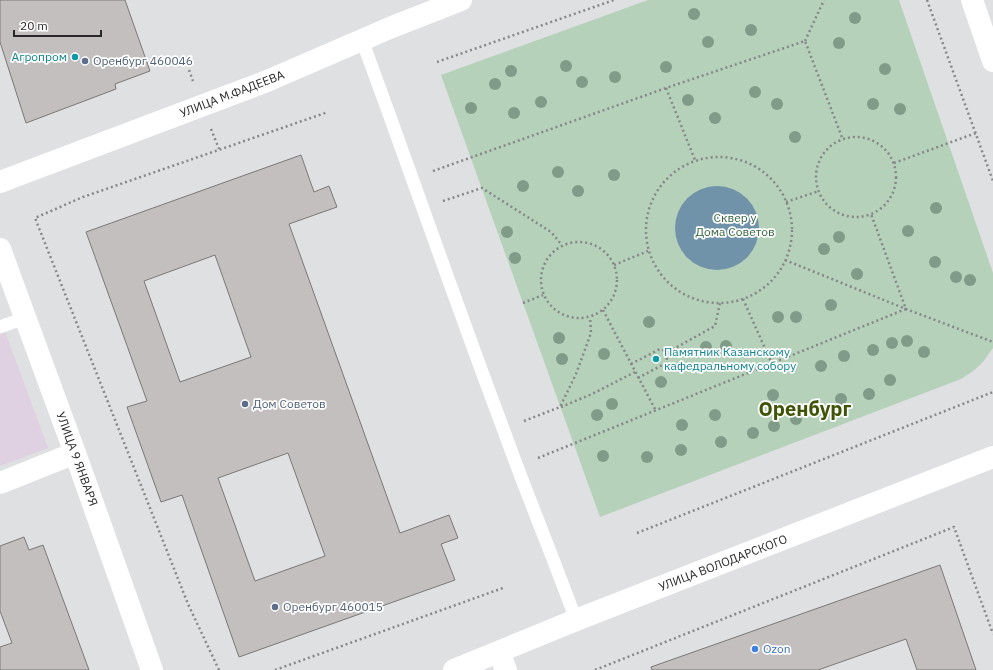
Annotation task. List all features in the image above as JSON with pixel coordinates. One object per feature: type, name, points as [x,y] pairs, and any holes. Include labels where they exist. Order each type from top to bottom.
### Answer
[{"type":"main road","name":"УЛИЦА М.ФАДЕЕВА","points":[[0,182],[246,90],[362,40],[461,0]]},
{"type":"main road","points":[[972,0],[993,61]]},
{"type":"main road","name":"УЛИЦА 9 ЯНВАРЯ","points":[[0,249],[75,453],[152,670]]},
{"type":"main road","points":[[0,483],[75,453]]},
{"type":"main road","name":"УЛИЦА ВОЛОДАРСКОГО","points":[[454,670],[503,661],[576,620],[993,457]]},
{"type":"lane","points":[[362,40],[516,466],[576,620]]},
{"type":"lane","points":[[0,327],[25,318]]},
{"type":"path","points":[[438,62],[614,0]]},
{"type":"path","points":[[412,179],[805,40],[824,0]]},
{"type":"path","points":[[927,0],[993,181]]},
{"type":"path","points":[[805,40],[843,140]]},
{"type":"path","points":[[666,88],[695,160]]},
{"type":"path","points":[[219,670],[188,604],[35,218],[83,197],[328,112]]},
{"type":"path","points":[[894,163],[976,133]]},
{"type":"path","points":[[858,137],[873,141],[886,150],[894,163],[896,178],[893,193],[884,206],[871,214],[859,217],[846,216],[825,202],[819,191],[816,179],[818,167],[823,155],[832,146],[843,140],[858,137]]},
{"type":"path","points":[[718,157],[738,159],[757,168],[773,181],[786,202],[791,217],[792,238],[785,260],[776,275],[762,290],[743,299],[720,303],[697,300],[675,289],[658,272],[648,251],[645,228],[649,206],[660,185],[676,170],[695,160],[718,157]]},
{"type":"path","points":[[423,209],[482,188],[551,232],[562,245]]},
{"type":"path","points":[[786,202],[819,191]]},
{"type":"path","points":[[871,214],[906,310]]},
{"type":"path","points":[[582,241],[592,244],[609,256],[614,265],[617,275],[617,286],[614,296],[608,305],[590,317],[579,319],[557,312],[549,305],[543,295],[540,284],[541,272],[545,261],[552,252],[562,245],[582,241]]},
{"type":"path","points":[[614,265],[648,251]]},
{"type":"path","points":[[785,260],[906,310],[993,342]]},
{"type":"path","points":[[523,303],[543,295]]},
{"type":"path","points":[[743,299],[772,364]]},
{"type":"path","points":[[631,364],[660,349],[668,352],[716,326],[720,303]]},
{"type":"path","points":[[602,310],[656,411]]},
{"type":"path","points":[[516,466],[906,310]]},
{"type":"path","points":[[560,408],[576,374],[591,333],[590,317]]},
{"type":"path","points":[[638,378],[666,363],[668,352]]},
{"type":"path","points":[[503,430],[592,394],[635,372]]},
{"type":"path","points":[[637,532],[993,392]]},
{"type":"path","points":[[595,670],[954,527],[993,634]]},
{"type":"path","points":[[274,670],[503,588]]},
{"type":"shaded area","points":[[0,318],[48,448],[0,466]]},
{"type":"green space","name":"Сквер у Дома Советов","points":[[648,0],[899,0],[993,273],[993,348],[983,362],[961,379],[600,517],[441,75]]},
{"type":"water","points":[[717,186],[733,189],[747,198],[756,212],[759,228],[756,244],[747,258],[733,267],[717,270],[701,267],[687,258],[678,244],[675,228],[678,212],[687,198],[701,189]]},
{"type":"building","name":"Агропром","points":[[0,0],[125,0],[150,71],[115,84],[116,89],[26,123],[0,42]]},
{"type":"building","name":"Дом Советов","points":[[301,155],[314,192],[329,186],[337,207],[289,224],[400,533],[449,515],[458,538],[441,544],[455,580],[239,657],[182,495],[161,502],[127,407],[147,401],[86,232]],"holes":[[[215,255],[251,357],[180,382],[144,281]],[[288,453],[325,556],[255,581],[218,478]]]},
{"type":"building","points":[[24,537],[29,550],[43,545],[89,670],[0,670],[0,647],[12,643],[0,611],[0,546]]},
{"type":"building","points":[[940,565],[976,670],[917,670],[906,639],[818,670],[652,670],[651,667]]},
{"type":"place","name":"Агропром","points":[[75,57]]},
{"type":"place","name":"Оренбург 460046","points":[[85,61]]},
{"type":"place","name":"Памятник Казанскому кафедральному собору","points":[[656,359]]},
{"type":"place","name":"Дом Советов","points":[[245,404]]},
{"type":"place","name":"Оренбург 460015","points":[[275,607]]},
{"type":"place","name":"Ozon","points":[[755,649]]},
{"type":"district","name":"Оренбург","points":[[805,409]]}]
